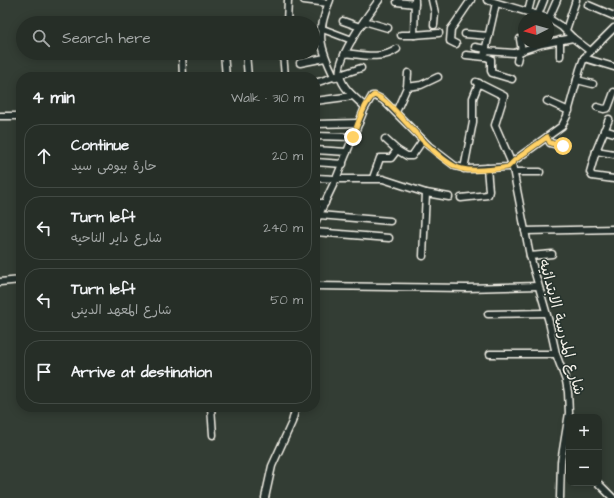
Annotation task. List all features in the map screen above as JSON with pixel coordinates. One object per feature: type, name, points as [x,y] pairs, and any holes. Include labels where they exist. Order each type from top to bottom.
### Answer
[{"type":"street","points":[[287,16],[288,0]]},
{"type":"street","points":[[304,0],[329,2],[320,29],[325,58],[337,77],[353,96],[365,107]]},
{"type":"street","points":[[337,77],[339,67],[352,40],[379,0]]},
{"type":"street","points":[[432,0],[437,15],[434,26]]},
{"type":"street","points":[[456,44],[450,41],[451,30],[471,0]]},
{"type":"street","points":[[488,0],[528,12],[531,0]]},
{"type":"street","points":[[539,12],[544,0]]},
{"type":"street","points":[[551,12],[557,0]]},
{"type":"street","points":[[566,30],[576,0]]},
{"type":"street","points":[[397,2],[415,2],[414,35]]},
{"type":"street","points":[[485,52],[496,3]]},
{"type":"street","points":[[588,5],[614,16]]},
{"type":"street","points":[[343,21],[388,28]]},
{"type":"street","points":[[554,22],[566,30],[573,38],[590,51]]},
{"type":"street","points":[[320,212],[343,164],[358,123],[371,97],[375,96],[383,100],[423,140],[451,163],[464,169],[508,167],[515,160],[562,126],[569,111],[584,58],[614,28]]},
{"type":"street","points":[[320,29],[352,40]]},
{"type":"street","points":[[401,35],[439,33]]},
{"type":"street","points":[[465,34],[489,36]]},
{"type":"street","points":[[466,55],[485,52],[521,52],[542,44],[573,38]]},
{"type":"street","points":[[560,40],[560,56]]},
{"type":"street","points":[[475,47],[485,52],[491,60],[492,73],[512,79]]},
{"type":"street","points":[[517,61],[521,52],[521,48]]},
{"type":"street","points":[[345,53],[378,56],[386,55],[397,49]]},
{"type":"street","points":[[320,59],[325,58]]},
{"type":"street","points":[[584,58],[614,67]]},
{"type":"street","points":[[182,60],[183,72]]},
{"type":"street","points":[[225,60],[226,72]]},
{"type":"street","points":[[247,60],[248,72]]},
{"type":"street","points":[[284,60],[285,72]]},
{"type":"street","points":[[300,63],[315,60]]},
{"type":"street","points":[[320,82],[361,68]]},
{"type":"street","points":[[396,112],[407,87],[408,72]]},
{"type":"street","points":[[407,87],[426,83],[438,77]]},
{"type":"street","points":[[577,80],[593,84]]},
{"type":"street","name":"شارع المدرسة الابتدائيه","points":[[464,169],[473,122],[473,98],[477,83],[504,96],[494,125],[512,164],[530,256],[556,354],[566,382],[569,414]]},
{"type":"street","points":[[597,107],[604,109],[608,108],[614,92]]},
{"type":"street","points":[[320,100],[353,96]]},
{"type":"street","points":[[546,101],[569,111]]},
{"type":"street","points":[[0,116],[16,116]]},
{"type":"street","points":[[609,119],[596,152],[590,174],[592,176],[614,179]]},
{"type":"street","points":[[320,124],[358,123]]},
{"type":"street","points":[[604,130],[614,132]]},
{"type":"street","points":[[320,136],[353,137]]},
{"type":"street","points":[[547,137],[550,143],[563,146]]},
{"type":"street","points":[[385,139],[397,150],[410,157],[423,140]]},
{"type":"street","points":[[320,150],[347,152]]},
{"type":"street","points":[[373,178],[379,159],[391,158],[397,150]]},
{"type":"street","points":[[596,152],[614,154]]},
{"type":"street","points":[[320,162],[343,164]]},
{"type":"street","points":[[461,198],[488,195],[487,168]]},
{"type":"street","points":[[514,172],[540,172]]},
{"type":"street","points":[[320,178],[373,178],[390,180],[426,193],[449,197]]},
{"type":"street","points":[[423,256],[426,193]]},
{"type":"street","points":[[320,202],[325,203]]},
{"type":"street","points":[[320,218],[390,222]]},
{"type":"street","points":[[525,231],[614,229]]},
{"type":"street","points":[[320,232],[388,238]]},
{"type":"street","points":[[530,256],[552,254]]},
{"type":"street","points":[[0,282],[16,280]]},
{"type":"street","points":[[320,286],[466,288],[538,286]]},
{"type":"street","points":[[488,314],[546,313]]},
{"type":"street","points":[[490,354],[556,354]]},
{"type":"street","points":[[211,412],[213,435]]},
{"type":"street","points":[[266,498],[272,466],[288,431],[294,412]]},
{"type":"street","name":"شارع المدرسة الابتدائيه","points":[[560,498],[561,462],[566,438]]},
{"type":"street","points":[[601,486],[613,498]]},
{"type":"route","points":[[353,137],[364,110],[371,97],[374,95],[383,100],[396,112],[429,146],[459,168],[472,169],[510,167],[515,160],[547,137],[550,143],[563,146]]}]
